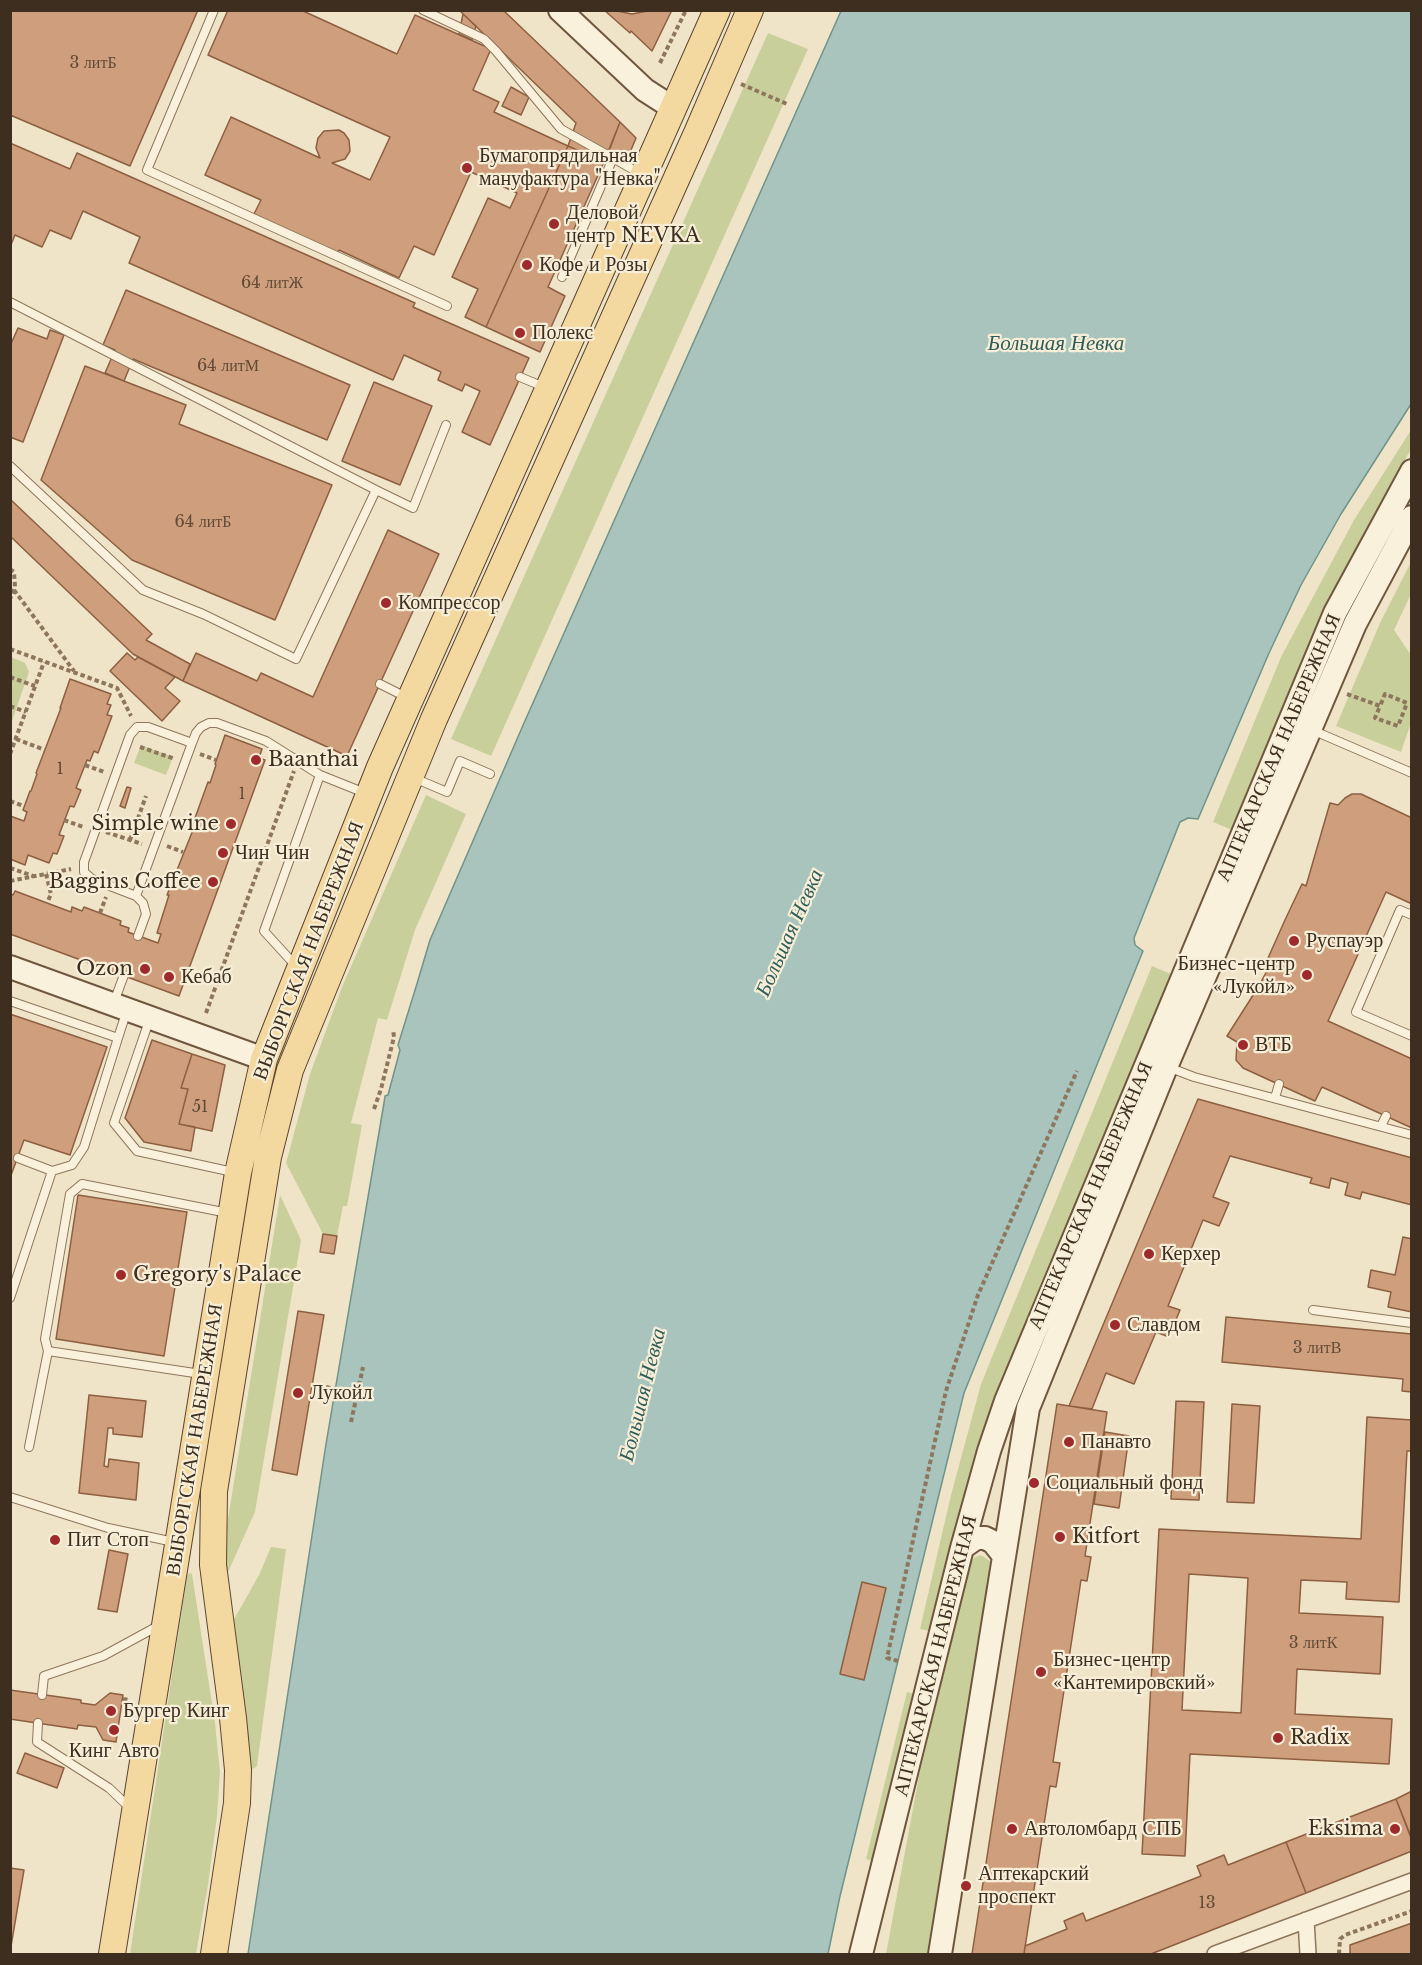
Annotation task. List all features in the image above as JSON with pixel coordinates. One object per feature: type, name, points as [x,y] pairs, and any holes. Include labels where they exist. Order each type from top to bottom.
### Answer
[{"type":"main road","name":"ВЫБОРГСКАЯ НАБЕРЕЖНАЯ","points":[[112,1954],[231,1214],[264,1059],[369,794],[410,699],[717,10]]},
{"type":"main road","name":"ВЫБОРГСКАЯ НАБЕРЕЖНАЯ","points":[[214,1954],[236,1814],[238,1770],[213,1565],[214,1491],[267,1168],[290,1070],[439,708],[750,10]]},
{"type":"street","points":[[560,10],[645,90],[673,108]]},
{"type":"street","name":"АПТЕКАРСКАЯ НАБЕРЕЖНАЯ","points":[[862,1954],[962,1548],[989,1451],[1022,1360],[1335,614],[1412,471]]},
{"type":"street","name":"АПТЕКАРСКАЯ НАБЕРЕЖНАЯ","points":[[940,1954],[1028,1408],[1166,1067],[1355,624],[1412,517]]},
{"type":"street","points":[[10,967],[264,1059]]},
{"type":"street","points":[[962,1548],[976,1538],[985,1538],[993,1542],[1004,1556]]},
{"type":"street","points":[[1215,1954],[1412,1881]]},
{"type":"street","points":[[1306,1920],[1308,1954]]},
{"type":"lane","points":[[214,10],[147,170],[447,306]]},
{"type":"lane","points":[[423,10],[484,39],[561,129],[643,175]]},
{"type":"lane","points":[[562,277],[613,158]]},
{"type":"lane","points":[[10,302],[413,508],[446,425]]},
{"type":"lane","points":[[520,377],[549,390]]},
{"type":"lane","points":[[10,466],[142,590],[203,614],[296,659],[376,490]]},
{"type":"lane","points":[[380,684],[410,699]]},
{"type":"lane","points":[[136,896],[196,733],[208,723],[217,723],[266,741],[320,775],[369,794]]},
{"type":"lane","points":[[138,936],[146,914],[144,903],[136,896],[92,879],[84,872],[84,862],[130,735],[137,727],[148,727],[192,743]]},
{"type":"lane","points":[[1310,729],[1412,773]]},
{"type":"lane","points":[[410,776],[447,792],[460,761],[490,774]]},
{"type":"lane","points":[[299,970],[264,931],[320,775]]},
{"type":"lane","points":[[1412,915],[1400,910],[1356,1012],[1412,1036]]},
{"type":"lane","points":[[18,1158],[52,1171],[72,1165],[84,1148],[118,1038],[124,975]]},
{"type":"lane","points":[[10,1001],[118,1038]]},
{"type":"lane","points":[[150,1017],[114,1122],[137,1151],[238,1173]]},
{"type":"lane","points":[[1166,1067],[1194,1077],[1412,1135]]},
{"type":"lane","points":[[1275,1098],[1279,1084]]},
{"type":"lane","points":[[1381,1126],[1386,1116]]},
{"type":"lane","points":[[10,1298],[52,1171]]},
{"type":"lane","points":[[28,1447],[48,1351],[45,1339],[70,1194],[82,1184],[231,1214]]},
{"type":"lane","points":[[1313,1310],[1412,1323]]},
{"type":"lane","points":[[48,1351],[206,1375]]},
{"type":"lane","points":[[10,1497],[108,1528],[178,1543]]},
{"type":"lane","points":[[42,1695],[44,1676],[103,1656],[167,1620]]},
{"type":"lane","points":[[38,1723],[37,1742],[109,1788],[134,1812]]},
{"type":"path","points":[[660,63],[686,10]]},
{"type":"path","points":[[735,81],[787,104]]},
{"type":"path","points":[[10,569],[14,572],[14,590],[10,599]]},
{"type":"path","points":[[14,590],[75,673]]},
{"type":"path","points":[[10,649],[117,688],[137,727]]},
{"type":"path","points":[[11,751],[44,661]]},
{"type":"path","points":[[10,677],[35,686]]},
{"type":"path","points":[[1343,692],[1380,706]]},
{"type":"path","points":[[1384,694],[1407,703],[1398,726],[1375,718],[1380,706],[1384,694]]},
{"type":"path","points":[[10,706],[26,711]]},
{"type":"path","points":[[16,739],[45,750]]},
{"type":"path","points":[[140,747],[172,759]]},
{"type":"path","points":[[206,1013],[297,762]]},
{"type":"path","points":[[85,765],[115,776]]},
{"type":"path","points":[[130,840],[146,796]]},
{"type":"path","points":[[10,801],[24,806]]},
{"type":"path","points":[[64,820],[154,849]]},
{"type":"path","points":[[10,868],[34,876]]},
{"type":"path","points":[[10,881],[73,868],[84,872]]},
{"type":"path","points":[[46,874],[51,894],[47,903]]},
{"type":"path","points":[[374,1109],[380,1095],[394,1037],[393,1030]]},
{"type":"path","points":[[898,1661],[887,1658],[946,1391],[978,1295],[1077,1071]]},
{"type":"path","points":[[351,1422],[363,1367]]},
{"type":"path","points":[[326,1387],[357,1393]]},
{"type":"path","points":[[123,1699],[130,1700]]},
{"type":"path","points":[[1338,1954],[1340,1939],[1345,1935],[1412,1911]]},
{"type":"green space","points":[[768,33],[808,49],[491,756],[451,739]]},
{"type":"green space","points":[[1411,430],[1411,449],[1325,607],[1232,830],[1213,822],[1281,657],[1354,520]]},
{"type":"green space","points":[[1411,562],[1411,594],[1394,630],[1411,655],[1411,723],[1401,752],[1336,726],[1380,623]]},
{"type":"green space","points":[[11,657],[25,663],[29,672],[12,721]]},
{"type":"green space","points":[[141,745],[173,757],[166,775],[134,763]]},
{"type":"green space","points":[[426,795],[466,814],[415,930],[387,1020],[378,1018],[351,1123],[362,1125],[347,1206],[343,1206],[337,1236],[323,1234],[286,1163],[310,1074],[342,987]]},
{"type":"green space","points":[[1152,966],[1171,974],[998,1394],[978,1447],[950,1545],[930,1631],[920,1629],[951,1495],[981,1384]]},
{"type":"green space","points":[[280,1195],[301,1240],[255,1512],[224,1581],[223,1550]]},
{"type":"green space","points":[[271,1547],[286,1549],[257,1766],[253,1769],[249,1766],[232,1623],[259,1575]]},
{"type":"green space","points":[[981,1555],[990,1561],[991,1568],[927,1954],[886,1954],[919,1776],[971,1561]]},
{"type":"green space","points":[[192,1574],[215,1723],[220,1772],[208,1885],[196,1954],[130,1954],[187,1575]]},
{"type":"green space","points":[[907,1692],[914,1694],[873,1861],[866,1859]]},
{"type":"water","name":"Большая Невка","points":[[841,11],[1411,11],[1411,404],[1341,514],[1301,585],[1269,653],[1198,819],[1188,818],[1180,822],[1134,938],[1135,945],[1143,951],[964,1393],[840,1896],[828,1954],[248,1954],[326,1444],[385,1096],[388,1095],[400,1050],[398,1045],[430,940],[524,723]]},
{"type":"building","points":[[10,10],[198,10],[130,166],[10,115]]},
{"type":"building","name":"Бумагопрядильная мануфактура \"Невка\"","points":[[228,10],[301,10],[397,54],[415,15],[491,49],[473,90],[499,102],[494,112],[568,146],[486,327],[465,317],[478,289],[452,277],[488,198],[510,208],[517,193],[471,172],[434,255],[414,246],[399,278],[339,250],[335,257],[252,218],[261,200],[205,175],[231,117],[320,158],[316,148],[318,138],[324,131],[339,130],[349,140],[350,151],[345,159],[332,163],[370,180],[390,137],[208,55]]},
{"type":"building","points":[[459,10],[503,10],[620,122],[604,162],[568,146],[576,123]]},
{"type":"building","points":[[604,10],[672,10],[652,51]]},
{"type":"building","points":[[612,10],[653,10],[632,14]]},
{"type":"building","points":[[463,14],[476,26],[472,40],[459,34]]},
{"type":"building","points":[[511,87],[529,97],[521,115],[502,106]]},
{"type":"building","points":[[620,122],[636,138],[626,162],[609,151]]},
{"type":"building","points":[[10,143],[70,169],[77,153],[415,303],[413,307],[529,358],[490,445],[462,432],[480,391],[465,384],[462,391],[438,380],[441,372],[404,355],[393,380],[129,263],[140,237],[83,211],[71,239],[50,230],[42,247],[15,235],[10,247]]},
{"type":"building","name":"Деловой центр NEVKA","points":[[568,146],[604,162],[548,287],[565,296],[540,352],[486,327]]},
{"type":"building","points":[[126,290],[350,385],[327,440],[133,359],[124,381],[105,373],[115,350],[103,345]]},
{"type":"building","points":[[18,328],[47,339],[50,330],[64,335],[23,442],[10,437],[10,346]]},
{"type":"building","points":[[85,366],[186,405],[179,424],[332,485],[275,620],[132,560],[41,480]]},
{"type":"building","points":[[374,382],[432,406],[400,485],[342,461]]},
{"type":"building","points":[[10,499],[152,634],[146,640],[190,664],[183,681],[133,654],[10,536]]},
{"type":"building","name":"Компрессор","points":[[388,530],[439,554],[347,756],[183,681],[196,653],[257,681],[261,673],[313,697]]},
{"type":"building","points":[[127,653],[135,660],[138,657],[175,677],[165,688],[180,701],[162,721],[110,671]]},
{"type":"building","points":[[70,679],[111,694],[107,704],[111,705],[107,715],[112,716],[98,753],[94,751],[90,761],[87,760],[76,788],[81,790],[74,807],[70,806],[59,835],[64,836],[57,854],[53,853],[49,863],[28,855],[25,865],[10,859],[10,816],[24,821],[27,812],[23,810]]},
{"type":"building","points":[[225,735],[262,749],[259,758],[265,760],[179,996],[10,934],[10,894],[13,895],[15,891],[71,912],[72,907],[82,911],[84,907],[121,921],[120,925],[129,928],[128,932],[158,943],[161,934],[157,933],[169,895],[167,895],[193,830],[191,829],[208,782],[210,783]]},
{"type":"building","points":[[127,787],[131,788],[125,808],[120,806]]},
{"type":"building","name":"Бизнес-центр «Лукойл»","points":[[1352,794],[1361,794],[1412,818],[1412,904],[1386,892],[1328,1021],[1412,1059],[1412,1128],[1322,1087],[1315,1101],[1243,1068],[1236,1060],[1237,1042],[1227,1036],[1273,960],[1268,958],[1302,884],[1306,886],[1330,803],[1338,805]]},
{"type":"building","points":[[10,1014],[107,1047],[70,1155],[24,1140],[10,1178]]},
{"type":"building","points":[[152,1040],[192,1054],[181,1088],[188,1089],[179,1124],[195,1127],[191,1151],[144,1142],[125,1118]]},
{"type":"building","points":[[192,1054],[225,1065],[212,1131],[179,1124],[188,1089],[181,1088]]},
{"type":"building","points":[[1198,1099],[1412,1158],[1412,1205],[1362,1192],[1360,1199],[1345,1195],[1348,1183],[1331,1178],[1329,1188],[1310,1183],[1312,1178],[1230,1156],[1213,1197],[1229,1203],[1219,1226],[1203,1220],[1168,1306],[1180,1310],[1169,1337],[1156,1332],[1134,1384],[1106,1373],[1092,1409],[1069,1406]]},
{"type":"building","name":"Gregory's Palace","points":[[78,1195],[187,1212],[164,1356],[56,1339]]},
{"type":"building","points":[[323,1234],[337,1236],[334,1254],[320,1252]]},
{"type":"building","points":[[1403,1237],[1412,1239],[1412,1312],[1388,1307],[1391,1292],[1368,1287],[1371,1270],[1395,1275]]},
{"type":"building","name":"Лукойл","points":[[298,1311],[324,1315],[297,1475],[272,1470]]},
{"type":"building","points":[[1226,1317],[1412,1334],[1412,1392],[1402,1391],[1403,1379],[1222,1362]]},
{"type":"building","points":[[89,1395],[146,1401],[142,1437],[113,1434],[113,1428],[108,1428],[104,1466],[108,1467],[109,1459],[139,1463],[136,1500],[79,1493]]},
{"type":"building","points":[[1176,1401],[1204,1402],[1199,1500],[1171,1499]]},
{"type":"building","name":"Бизнес-центр «Кантемировский»","points":[[1057,1404],[1107,1412],[1085,1556],[1091,1557],[1087,1581],[1081,1580],[1053,1762],[1060,1763],[1056,1787],[1050,1786],[1024,1954],[972,1954]]},
{"type":"building","points":[[1232,1404],[1260,1406],[1254,1503],[1227,1502]]},
{"type":"building","points":[[1367,1417],[1412,1420],[1412,1451],[1407,1451],[1399,1602],[1346,1599],[1347,1582],[1301,1580],[1299,1613],[1383,1617],[1380,1674],[1297,1669],[1295,1714],[1392,1719],[1389,1764],[1190,1754],[1185,1856],[1142,1854],[1159,1529],[1361,1539]],"holes":[[[1189,1574],[1248,1578],[1241,1713],[1182,1710]]]},
{"type":"building","points":[[1105,1432],[1129,1436],[1119,1508],[1094,1504]]},
{"type":"building","points":[[109,1550],[128,1554],[117,1612],[98,1609]]},
{"type":"building","points":[[862,1582],[886,1588],[864,1680],[840,1674]]},
{"type":"building","points":[[10,1690],[81,1700],[81,1703],[95,1705],[110,1693],[123,1695],[116,1742],[103,1740],[96,1727],[78,1725],[77,1729],[10,1719]]},
{"type":"building","points":[[25,1753],[64,1768],[57,1788],[17,1773]]},
{"type":"building","points":[[1412,1791],[1412,1838],[1411,1838],[1396,1799]]},
{"type":"building","points":[[1396,1799],[1412,1839],[1412,1851],[1306,1893],[1286,1842]]},
{"type":"building","points":[[1286,1842],[1306,1893],[1151,1954],[1024,1954],[1025,1946],[1067,1929],[1064,1921],[1083,1913],[1086,1921],[1201,1876],[1197,1866],[1224,1855],[1228,1865]]},
{"type":"building","points":[[10,1868],[24,1870],[10,1952]]},
{"type":"building","points":[[1412,1923],[1412,1954],[1350,1954],[1350,1945]]},
{"type":"place","name":"Бумагопрядильная мануфактура \"Невка\"","points":[[467,168]]},
{"type":"place","name":"Деловой центр NEVKA","points":[[554,224]]},
{"type":"place","name":"Кофе и Розы","points":[[527,265]]},
{"type":"place","name":"Полекс","points":[[520,333]]},
{"type":"place","name":"Компрессор","points":[[386,603]]},
{"type":"place","name":"Baanthai","points":[[256,760]]},
{"type":"place","name":"Simple wine","points":[[231,824]]},
{"type":"place","name":"Чин Чин","points":[[223,853]]},
{"type":"place","name":"Baggins Coffee","points":[[213,882]]},
{"type":"place","name":"Руспауэр","points":[[1294,941]]},
{"type":"place","name":"Ozon","points":[[145,969]]},
{"type":"place","name":"Бизнес-центр «Лукойл»","points":[[1307,975]]},
{"type":"place","name":"Кебаб","points":[[169,977]]},
{"type":"place","name":"ВТБ","points":[[1243,1045]]},
{"type":"place","name":"Керхер","points":[[1149,1254]]},
{"type":"place","name":"Gregory's Palace","points":[[121,1275]]},
{"type":"place","name":"Славдом","points":[[1115,1325]]},
{"type":"place","name":"Лукойл","points":[[298,1393]]},
{"type":"place","name":"Панавто","points":[[1069,1442]]},
{"type":"place","name":"Социальный фонд","points":[[1034,1483]]},
{"type":"place","name":"Kitfort","points":[[1060,1537]]},
{"type":"place","name":"Пит Стоп","points":[[55,1540]]},
{"type":"place","name":"Бизнес-центр «Кантемировский»","points":[[1041,1672]]},
{"type":"place","name":"Бургер Кинг","points":[[111,1711]]},
{"type":"place","name":"Кинг Авто","points":[[114,1730]]},
{"type":"place","name":"Radix","points":[[1278,1738]]},
{"type":"place","name":"Автоломбард СПБ","points":[[1012,1829]]},
{"type":"place","name":"Eksima","points":[[1395,1829]]},
{"type":"place","name":"Аптекарский проспект","points":[[966,1886]]}]
